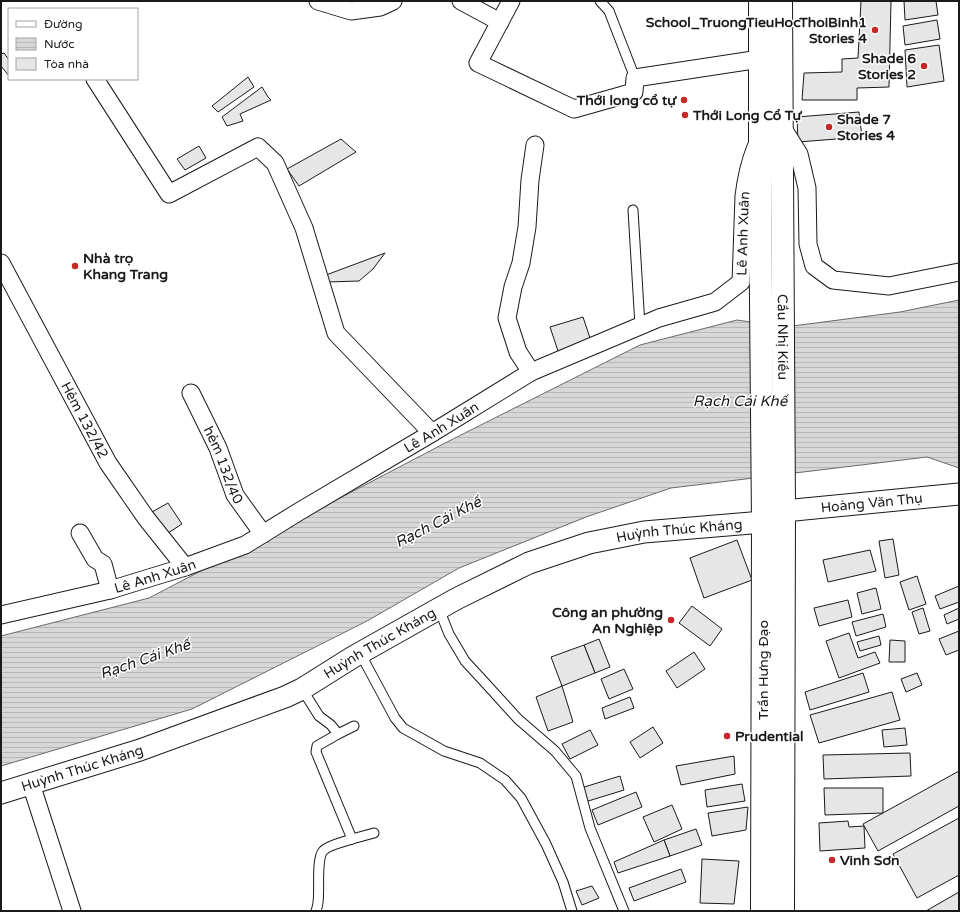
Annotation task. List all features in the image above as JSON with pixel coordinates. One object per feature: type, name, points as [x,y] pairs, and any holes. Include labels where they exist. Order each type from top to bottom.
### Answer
[{"type":"highway","name":"Cầu Nhị Kiều","points":[[760,1],[763,500]]},
{"type":"highway","name":"Cầu Nhị Kiều","points":[[781,1],[784,511]]},
{"type":"highway","name":"Trần Hưng Đạo","points":[[762,911],[763,500]]},
{"type":"highway","name":"Trần Hưng Đạo","points":[[784,511],[784,911]]},
{"type":"street","points":[[318,1],[351,12],[380,7],[393,1]]},
{"type":"street","points":[[461,1],[500,22]]},
{"type":"street","points":[[511,1],[478,63],[574,108],[634,92],[635,78],[760,60]]},
{"type":"street","points":[[96,80],[169,194],[258,147],[275,163],[304,228],[336,333],[432,432]]},
{"type":"street","points":[[782,127],[799,154],[806,188],[808,244],[814,266],[833,280],[889,286],[959,272]]},
{"type":"street","name":"Lê Anh Xuân","points":[[1,615],[110,590],[185,567],[245,545],[530,372],[659,318],[715,302],[741,282],[744,196],[753,153],[760,137]]},
{"type":"street","points":[[530,372],[518,352],[507,318],[513,287],[521,263],[527,227],[530,180],[535,145]]},
{"type":"street","name":"Hẻm 132/42","points":[[1,263],[108,463],[146,518],[185,567]]},
{"type":"street","name":"hẻm 132/40","points":[[191,393],[218,448],[236,495],[263,534]]},
{"type":"street","name":"Hoàng Văn Thụ","points":[[784,511],[959,494]]},
{"type":"street","name":"Huỳnh Thúc Kháng","points":[[1,793],[140,750],[285,697],[302,689],[360,653],[456,599],[529,563],[588,543],[644,532],[763,522]]},
{"type":"street","points":[[80,533],[95,559],[103,564],[110,590]]},
{"type":"street","points":[[31,784],[72,911]]},
{"type":"lane","points":[[600,1],[609,11],[635,78]]},
{"type":"lane","points":[[633,210],[640,326]]},
{"type":"lane","points":[[438,609],[449,634],[466,661],[518,718],[555,751],[576,776],[590,828],[624,911]]},
{"type":"lane","points":[[360,653],[395,718],[403,728],[444,751],[480,764],[505,780],[521,798],[546,844],[572,911]]},
{"type":"lane","points":[[302,689],[319,716],[331,725],[338,734]]},
{"type":"lane","points":[[352,839],[316,752],[316,746],[354,726]]},
{"type":"lane","points":[[316,911],[318,902],[320,855],[327,848],[374,833]]},
{"type":"water","name":"Rạch Cái Khế","points":[[959,300],[959,468],[927,457],[671,488],[586,517],[459,568],[367,621],[192,709],[1,766],[1,636],[149,598],[449,441],[640,345],[737,320],[785,327],[900,312]]},
{"type":"building","name":"School_TruongTieuHocThoiBinh1 Stories 4","points":[[861,1],[891,1],[889,87],[857,88],[857,100],[802,100],[804,73],[842,72],[842,59],[858,58]]},
{"type":"building","points":[[904,1],[936,1],[938,15],[905,20]]},
{"type":"building","points":[[937,20],[940,39],[905,45],[903,26]]},
{"type":"building","name":"Shade 6 Stories 2","points":[[939,45],[944,81],[907,87],[905,50]]},
{"type":"building","points":[[4,53],[8,59],[8,75],[1,66],[1,54]]},
{"type":"building","points":[[248,77],[254,87],[218,112],[212,106]]},
{"type":"building","points":[[262,87],[271,100],[240,114],[243,121],[227,126],[222,117]]},
{"type":"building","name":"Shade 7 Stories 4","points":[[859,112],[862,137],[798,142],[797,117]]},
{"type":"building","points":[[341,139],[356,152],[299,186],[287,169]]},
{"type":"building","points":[[199,146],[206,158],[185,170],[177,159]]},
{"type":"building","points":[[385,253],[373,269],[359,281],[327,282],[326,275]]},
{"type":"building","points":[[583,317],[591,341],[558,351],[550,327]]},
{"type":"building","points":[[168,503],[182,524],[168,533],[152,512]]},
{"type":"building","points":[[893,539],[899,575],[885,578],[879,541]]},
{"type":"building","points":[[737,540],[752,580],[704,598],[690,558]]},
{"type":"building","points":[[870,550],[876,571],[828,582],[823,560]]},
{"type":"building","points":[[917,576],[926,604],[909,610],[900,582]]},
{"type":"building","points":[[959,586],[959,602],[940,609],[935,596]]},
{"type":"building","points":[[876,588],[881,609],[862,614],[857,593]]},
{"type":"building","points":[[848,600],[852,617],[819,626],[814,608]]},
{"type":"building","points":[[692,606],[722,629],[710,646],[679,623]]},
{"type":"building","points":[[923,608],[930,631],[919,634],[912,612]]},
{"type":"building","points":[[959,608],[959,619],[947,624],[944,615]]},
{"type":"building","points":[[883,614],[886,627],[856,636],[852,622]]},
{"type":"building","points":[[959,631],[959,650],[946,655],[939,639]]},
{"type":"building","points":[[849,633],[858,658],[875,652],[880,663],[839,678],[826,641]]},
{"type":"building","points":[[879,636],[881,645],[860,651],[857,642]]},
{"type":"building","points":[[599,639],[610,667],[595,673],[584,645]]},
{"type":"building","points":[[890,640],[905,641],[905,662],[889,662]]},
{"type":"building","points":[[584,645],[595,673],[562,686],[551,657]]},
{"type":"building","points":[[694,652],[705,669],[677,688],[666,671]]},
{"type":"building","points":[[624,669],[633,689],[609,699],[601,679]]},
{"type":"building","points":[[863,673],[869,692],[810,710],[805,692]]},
{"type":"building","points":[[917,673],[922,685],[906,692],[901,679]]},
{"type":"building","points":[[562,686],[573,722],[548,731],[536,697]]},
{"type":"building","points":[[892,692],[900,720],[819,743],[810,715]]},
{"type":"building","points":[[630,697],[634,708],[605,719],[602,708]]},
{"type":"building","points":[[653,727],[663,743],[640,758],[630,742]]},
{"type":"building","points":[[905,728],[907,745],[884,747],[882,730]]},
{"type":"building","points":[[590,730],[598,745],[570,759],[562,744]]},
{"type":"building","points":[[910,753],[911,776],[824,779],[823,755]]},
{"type":"building","points":[[734,756],[735,774],[681,785],[676,766]]},
{"type":"building","points":[[959,771],[959,806],[878,851],[863,824]]},
{"type":"building","points":[[620,776],[624,790],[585,802],[581,788]]},
{"type":"building","points":[[742,784],[745,801],[707,807],[705,790]]},
{"type":"building","points":[[824,788],[883,788],[883,813],[825,815]]},
{"type":"building","points":[[636,792],[642,807],[598,825],[592,810]]},
{"type":"building","points":[[672,805],[682,829],[654,842],[643,817]]},
{"type":"building","points":[[748,807],[746,830],[712,836],[708,813]]},
{"type":"building","points":[[959,818],[959,875],[917,898],[893,854]]},
{"type":"building","points":[[848,821],[849,827],[864,826],[865,848],[820,851],[819,823]]},
{"type":"building","points":[[696,829],[702,845],[670,856],[664,840]]},
{"type":"building","points":[[664,840],[670,856],[618,873],[614,862]]},
{"type":"building","points":[[702,859],[739,861],[734,904],[700,903]]},
{"type":"building","points":[[681,869],[686,882],[634,901],[629,888]]},
{"type":"building","points":[[592,886],[599,898],[582,905],[576,891]]},
{"type":"building","points":[[959,892],[959,911],[926,911]]},
{"type":"place","name":"School_TruongTieuHocThoiBinh1 Stories 4","points":[[875,30]]},
{"type":"place","name":"Shade 6 Stories 2","points":[[924,66]]},
{"type":"place","name":"Thới long cổ tự","points":[[684,100]]},
{"type":"place","name":"Thới Long Cổ Tự","points":[[685,115]]},
{"type":"place","name":"Shade 7 Stories 4","points":[[829,127]]},
{"type":"place","name":"Nhà trọ Khang Trang","points":[[75,266]]},
{"type":"place","name":"Công an phường An Nghiệp","points":[[671,620]]},
{"type":"place","name":"Prudential","points":[[727,736]]},
{"type":"place","name":"Vinh Sơn","points":[[832,860]]}]
